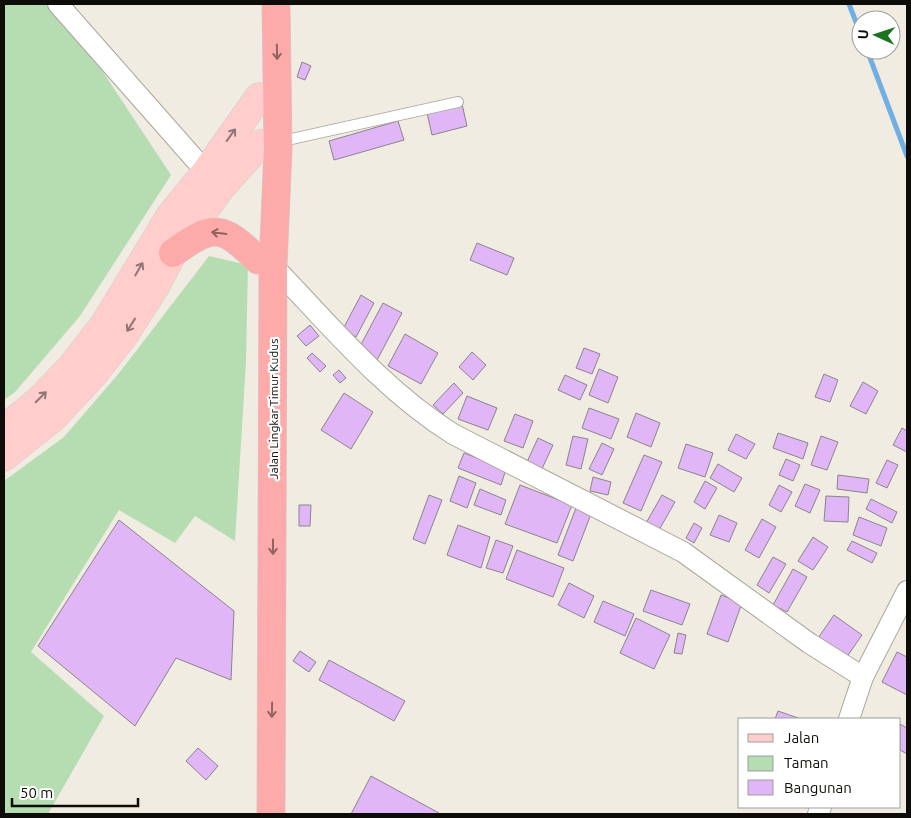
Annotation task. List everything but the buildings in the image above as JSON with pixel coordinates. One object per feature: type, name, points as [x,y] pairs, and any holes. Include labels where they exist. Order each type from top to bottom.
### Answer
[{"type":"highway","name":"Jalan Lingkar Timur Kudus","points":[[252,814],[269,143],[268,96],[258,4]]},
{"type":"highway","name":"Jalan Lingkar Timur Kudus","points":[[268,96],[276,4]]},
{"type":"highway","points":[[173,253],[193,238],[209,232],[226,233],[265,263]]},
{"type":"highway","name":"Jalan Lingkar Timur Kudus","points":[[265,263],[271,814]]},
{"type":"main road","points":[[4,457],[53,418],[92,376],[123,337],[155,288],[212,180],[268,96]]},
{"type":"main road","points":[[4,429],[37,402],[72,366],[105,323],[170,216],[212,180],[269,143]]},
{"type":"street","points":[[58,4],[212,180]]},
{"type":"street","points":[[265,263],[385,383],[428,418],[453,434],[683,552],[809,643],[863,677]]},
{"type":"street","points":[[849,718],[863,677],[907,590]]},
{"type":"lane","points":[[269,143],[458,102]]},
{"type":"green space","points":[[4,4],[48,4],[99,66],[171,175],[80,316],[15,392],[4,400]]},
{"type":"green space","points":[[209,256],[248,265],[246,361],[235,541],[195,516],[175,543],[119,510],[31,652],[104,716],[48,814],[4,814],[4,481],[64,437],[120,372]]},
{"type":"waterway","points":[[849,4],[851,10]]},
{"type":"waterway","points":[[871,60],[907,156]]}]
